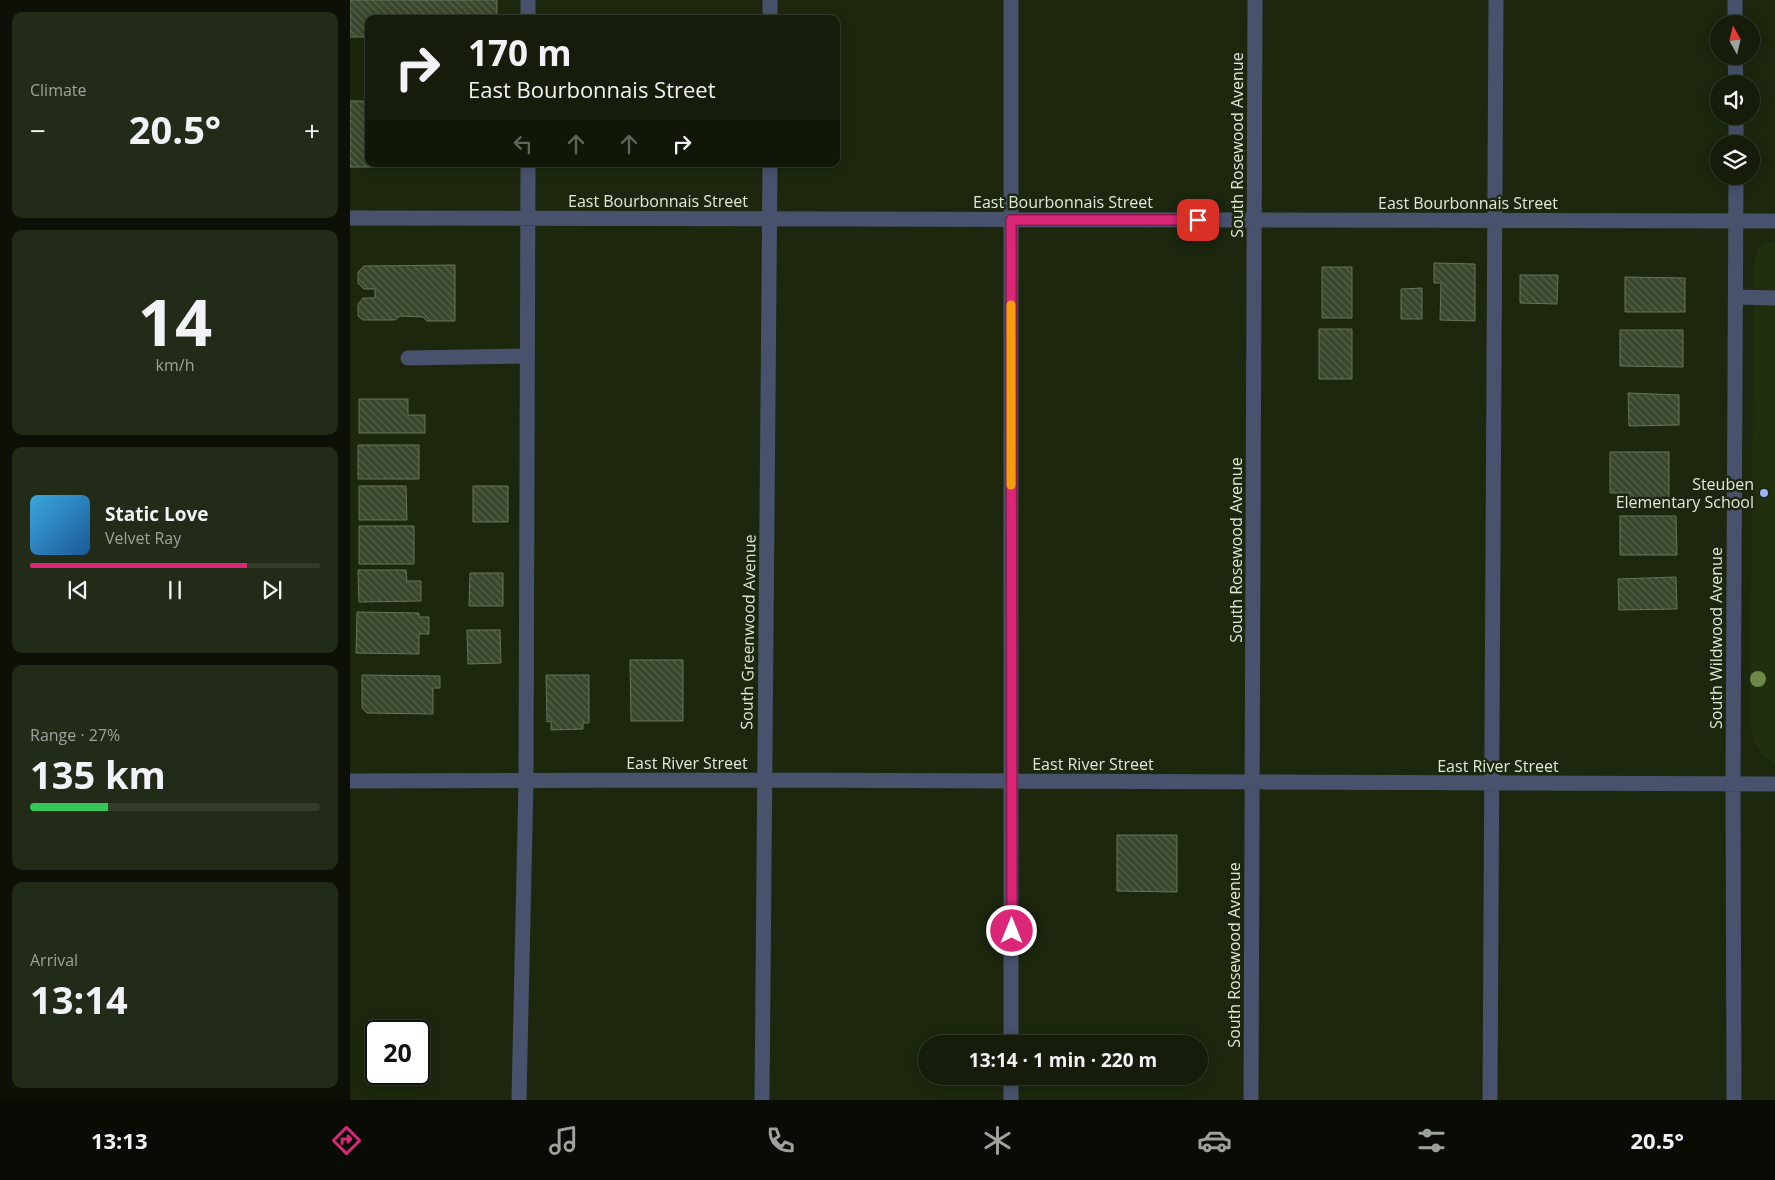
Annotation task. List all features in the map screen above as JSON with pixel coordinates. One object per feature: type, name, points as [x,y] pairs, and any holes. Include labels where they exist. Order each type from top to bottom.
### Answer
[{"type":"street","points":[[528,0],[528,15]]},
{"type":"street","points":[[770,0],[770,15]]},
{"type":"street","points":[[1011,0],[1012,1035]]},
{"type":"street","name":"South Rosewood Avenue","points":[[1251,1100],[1255,0]]},
{"type":"street","points":[[1490,1100],[1496,0]]},
{"type":"street","points":[[1735,0],[1735,15]]},
{"type":"street","points":[[519,1100],[526,781],[528,167]]},
{"type":"street","name":"South Greenwood Avenue","points":[[762,1100],[770,167]]},
{"type":"street","name":"South Wildwood Avenue","points":[[1734,1100],[1733,784],[1736,185]]},
{"type":"street","name":"East Bourbonnais Street","points":[[350,218],[1775,222]]},
{"type":"street","points":[[1736,297],[1775,298]]},
{"type":"street","points":[[408,358],[527,356]]},
{"type":"street","name":"East River Street","points":[[350,781],[764,780],[1775,784]]},
{"type":"street","points":[[1012,1085],[1012,1100]]},
{"type":"shaded area","name":"Steuben Elementary School","points":[[1775,242],[1775,763],[1761,754],[1754,740],[1750,723],[1754,263],[1757,250],[1765,244]]},
{"type":"building","points":[[350,0],[497,0],[497,15],[365,15],[365,37],[350,37]]},
{"type":"building","points":[[350,101],[365,101],[365,167],[350,167]]},
{"type":"building","points":[[1434,263],[1475,264],[1475,321],[1440,320],[1441,283],[1434,283]]},
{"type":"building","points":[[455,265],[455,321],[427,321],[423,317],[400,316],[395,320],[363,320],[358,316],[358,304],[363,298],[375,298],[375,289],[364,289],[358,283],[358,272],[364,266]]},
{"type":"building","points":[[1322,267],[1352,267],[1352,318],[1322,318]]},
{"type":"building","points":[[1520,275],[1558,275],[1557,304],[1520,303]]},
{"type":"building","points":[[1625,277],[1685,278],[1685,312],[1625,312]]},
{"type":"building","points":[[1422,288],[1422,319],[1401,319],[1401,289]]},
{"type":"building","points":[[1319,329],[1352,329],[1352,379],[1319,379]]},
{"type":"building","points":[[1620,330],[1683,330],[1683,367],[1620,366]]},
{"type":"building","points":[[1628,393],[1679,395],[1679,425],[1629,426]]},
{"type":"building","points":[[359,399],[408,399],[408,415],[425,415],[425,433],[359,433]]},
{"type":"building","points":[[358,445],[419,445],[419,479],[358,479]]},
{"type":"building","points":[[1610,452],[1669,452],[1669,499],[1630,499],[1630,493],[1610,493]]},
{"type":"building","points":[[359,486],[406,486],[407,520],[359,520]]},
{"type":"building","points":[[473,486],[508,486],[508,522],[473,522]]},
{"type":"building","points":[[1620,516],[1676,516],[1677,555],[1620,555]]},
{"type":"building","points":[[359,526],[414,526],[414,564],[359,564]]},
{"type":"building","points":[[358,570],[406,570],[407,581],[421,581],[421,601],[359,602]]},
{"type":"building","points":[[470,573],[503,573],[503,606],[469,606]]},
{"type":"building","points":[[1676,577],[1677,609],[1619,610],[1618,579]]},
{"type":"building","points":[[357,612],[419,613],[419,617],[429,617],[429,634],[419,634],[419,654],[356,653]]},
{"type":"building","points":[[467,630],[500,630],[501,663],[468,664]]},
{"type":"building","points":[[630,660],[683,660],[683,721],[631,721]]},
{"type":"building","points":[[362,675],[440,676],[440,688],[433,688],[433,714],[367,713],[362,708]]},
{"type":"building","points":[[546,675],[589,675],[589,723],[583,723],[583,729],[551,730],[551,721],[547,722]]},
{"type":"building","points":[[1117,835],[1177,835],[1177,892],[1117,891]]},
{"type":"slow traffic","points":[[1011,305],[1011,485]]},
{"type":"place","name":"Steuben Elementary School","points":[[1764,493]]},
{"type":"route","points":[[1012,931],[1011,220],[1198,220]]}]
